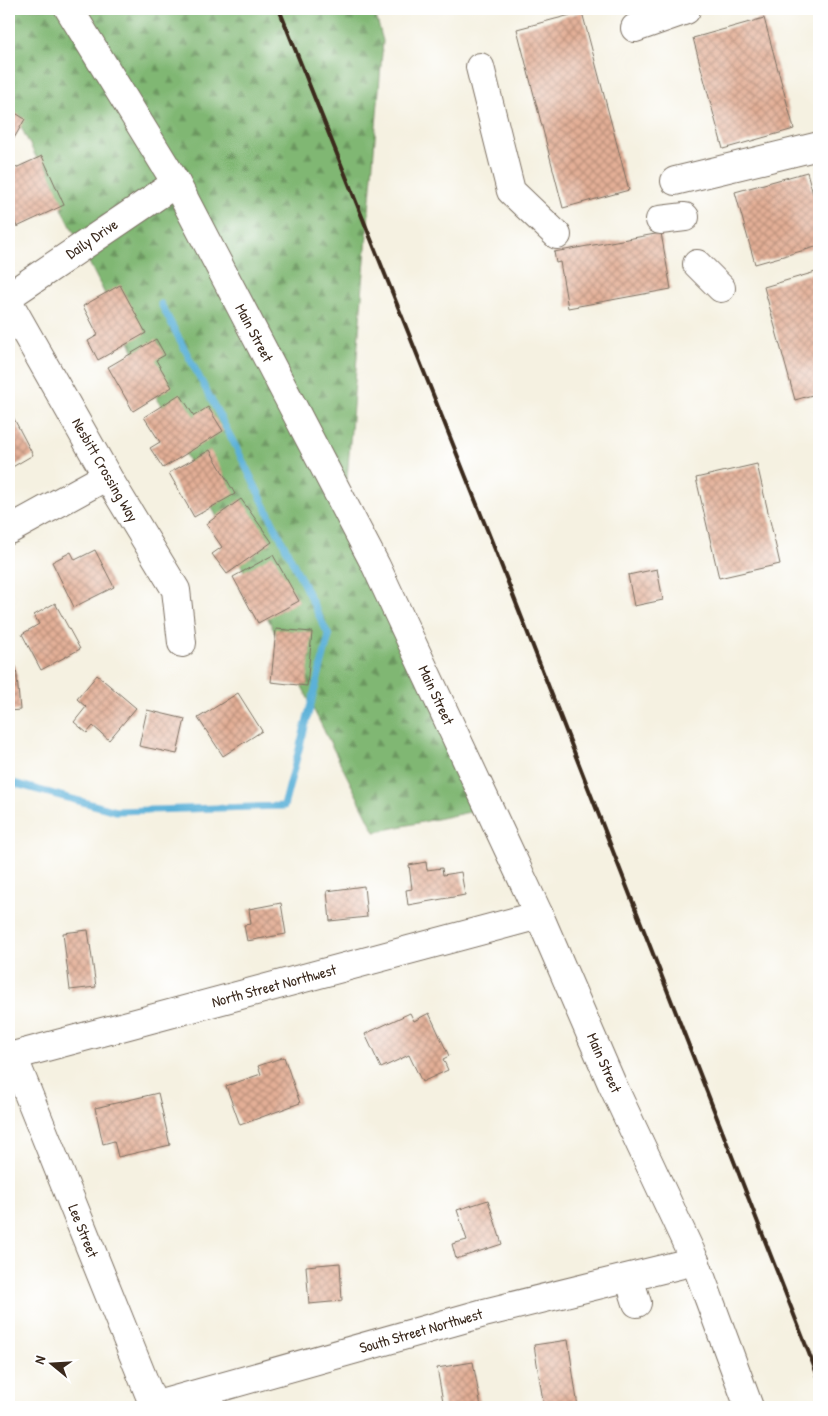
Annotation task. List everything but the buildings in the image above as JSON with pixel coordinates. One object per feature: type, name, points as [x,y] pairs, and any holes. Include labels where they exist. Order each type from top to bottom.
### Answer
[{"type":"street","name":"Main Street","points":[[69,9],[176,183],[376,566],[539,915],[612,1084],[695,1261],[749,1407]]},
{"type":"street","points":[[636,28],[686,10]]},
{"type":"street","points":[[480,67],[510,192],[557,235]]},
{"type":"street","points":[[676,181],[819,146]]},
{"type":"street","name":"Daily Drive","points":[[9,296],[176,183]]},
{"type":"street","points":[[697,264],[722,288]]},
{"type":"street","name":"Nesbitt Crossing Way","points":[[9,303],[107,476],[176,590],[182,643]]},
{"type":"street","points":[[9,530],[107,476]]},
{"type":"street","name":"North Street Northwest","points":[[11,1057],[539,915]]},
{"type":"street","name":"Lee Street","points":[[11,1057],[152,1407]]},
{"type":"street","name":"South Street Northwest","points":[[152,1407],[484,1313],[633,1290],[695,1261]]},
{"type":"green space","points":[[9,9],[374,9],[383,41],[346,491],[479,810],[375,832],[9,103]]},
{"type":"waterway","points":[[9,782],[116,811],[284,806],[329,636],[237,449],[161,304]]},
{"type":"railway","points":[[279,9],[500,562],[819,1379]]}]
